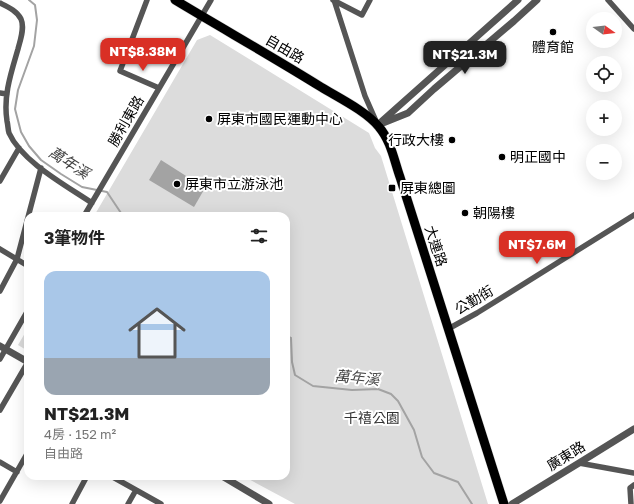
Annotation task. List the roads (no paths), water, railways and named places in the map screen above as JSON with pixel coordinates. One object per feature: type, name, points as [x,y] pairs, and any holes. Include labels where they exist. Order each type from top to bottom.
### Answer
[{"type":"main road","name":"自由路","points":[[175,0],[364,113],[378,125]]},
{"type":"main road","name":"大連路","points":[[378,125],[388,140],[504,504]]},
{"type":"street","points":[[147,0],[120,71],[159,88]]},
{"type":"street","name":"勝利東路","points":[[92,203],[211,0]]},
{"type":"street","name":"大連路","points":[[334,0],[362,15],[370,0]]},
{"type":"street","name":"大連路","points":[[334,0],[365,96],[378,125]]},
{"type":"street","points":[[378,125],[518,0]]},
{"type":"street","points":[[378,125],[408,113],[537,0]]},
{"type":"street","points":[[608,0],[634,30]]},
{"type":"street","points":[[0,3],[15,11],[22,20],[21,37],[7,94],[6,112],[9,132],[19,148],[37,166],[92,203],[86,212]]},
{"type":"street","points":[[0,93],[7,94]]},
{"type":"street","points":[[0,181],[19,148]]},
{"type":"street","points":[[29,212],[41,168]]},
{"type":"street","name":"公勤街","points":[[448,330],[634,215]]},
{"type":"street","points":[[0,291],[17,259],[24,232]]},
{"type":"street","points":[[0,249],[24,263]]},
{"type":"street","points":[[0,359],[3,348],[24,316]]},
{"type":"street","points":[[3,348],[24,360]]},
{"type":"street","points":[[0,410],[24,369]]},
{"type":"street","name":"廣東路","points":[[512,504],[634,429]]},
{"type":"street","points":[[0,501],[24,459]]},
{"type":"street","points":[[0,462],[17,472]]},
{"type":"street","points":[[579,463],[634,473]]},
{"type":"street","points":[[72,504],[85,480]]},
{"type":"street","points":[[118,480],[161,504]]},
{"type":"street","points":[[229,480],[269,504]]},
{"type":"street","points":[[631,504],[630,488],[634,485]]},
{"type":"street","points":[[128,504],[136,490]]},
{"type":"waterway","name":"萬年溪","points":[[29,0],[35,5],[37,20],[34,46],[18,90],[15,109],[21,132],[29,146],[41,160],[82,187],[107,192],[120,212]]},
{"type":"waterway","name":"萬年溪","points":[[290,338],[292,362],[295,375],[313,386],[352,390],[378,389],[391,394],[398,401],[414,430],[422,457],[434,473],[458,482],[472,504]]},
{"type":"place","name":"體育館","points":[[553,32]]},
{"type":"place","name":"屏東市國民運動中心","points":[[209,119]]},
{"type":"place","name":"行政大樓","points":[[452,140]]},
{"type":"place","name":"明正國中","points":[[502,157]]},
{"type":"place","name":"屏東市立游泳池","points":[[177,184]]},
{"type":"place","name":"屏東總圖","points":[[392,188]]},
{"type":"place","name":"朝陽樓","points":[[465,213]]},
{"type":"park label","name":"千禧公園","points":[[372,418]]}]
